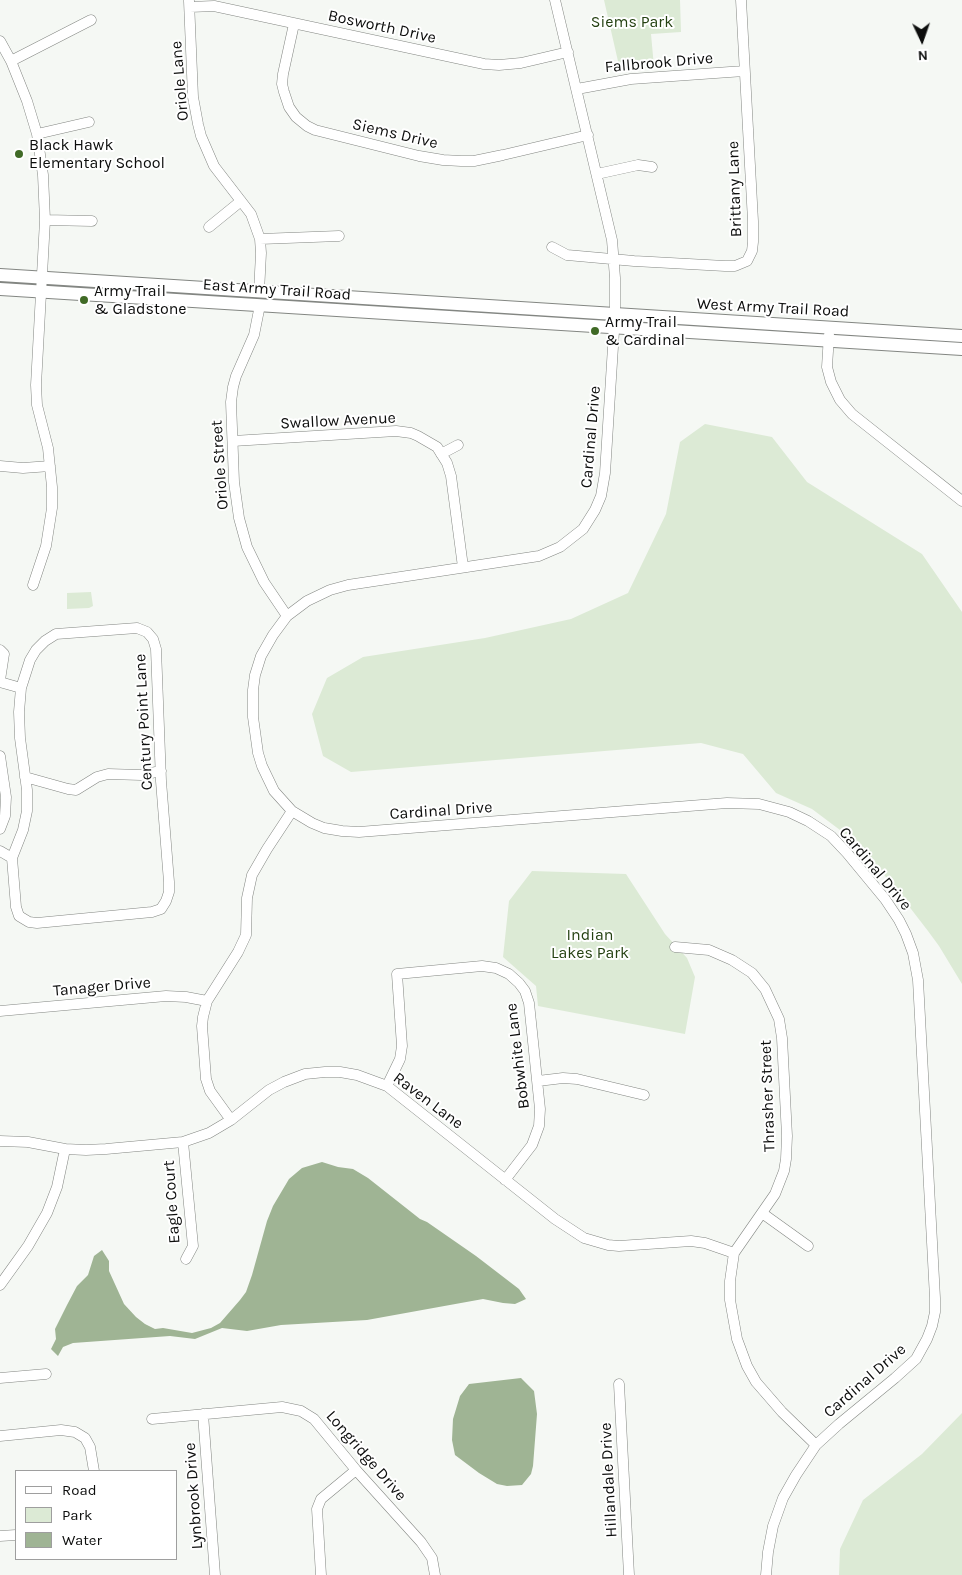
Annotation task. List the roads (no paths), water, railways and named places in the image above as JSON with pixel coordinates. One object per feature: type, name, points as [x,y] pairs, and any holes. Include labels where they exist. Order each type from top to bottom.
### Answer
[{"type":"main road","name":"East Army Trail Road","points":[[0,275],[402,301]]},
{"type":"main road","name":"East Army Trail Road","points":[[0,289],[402,314]]},
{"type":"main road","name":"West Army Trail Road","points":[[402,301],[505,306],[615,321]]},
{"type":"main road","name":"West Army Trail Road","points":[[402,314],[615,321],[829,334],[962,336]]},
{"type":"main road","name":"West Army Trail Road","points":[[829,334],[962,349]]},
{"type":"street","name":"Cardinal Drive","points":[[555,0],[597,174],[612,240],[614,258],[615,321],[604,485],[595,510],[583,529],[569,541],[539,556],[337,587],[307,601],[287,616],[272,635],[261,656],[255,675],[252,706],[258,753],[266,777],[274,791],[292,811],[312,823],[342,832],[727,803],[746,803],[774,807],[808,821],[831,836],[896,914],[906,934],[915,960],[918,980],[934,1312],[927,1339],[916,1359],[816,1445],[796,1474],[773,1526],[766,1575]]},
{"type":"street","points":[[741,0],[744,71]]},
{"type":"street","name":"Bosworth Drive","points":[[189,3],[214,6],[484,64],[521,63],[568,52]]},
{"type":"street","name":"Oriole Lane","points":[[189,3],[194,96],[198,124],[214,166],[251,214],[260,239],[259,292]]},
{"type":"street","points":[[11,60],[91,20]]},
{"type":"street","name":"Siems Drive","points":[[294,24],[282,84],[289,107],[296,117],[307,126],[316,130],[419,156],[461,161],[474,161],[503,156],[588,135]]},
{"type":"street","points":[[0,41],[11,60],[24,92],[37,134],[43,175],[45,220],[36,398],[48,448],[52,494],[50,525],[46,546],[33,586]]},
{"type":"street","name":"Fallbrook Drive","points":[[577,89],[631,78],[744,71]]},
{"type":"street","name":"Brittany Lane","points":[[614,258],[716,266],[735,266],[748,261],[752,251],[753,228],[744,71]]},
{"type":"street","points":[[37,134],[89,122]]},
{"type":"street","points":[[597,174],[638,165],[652,167]]},
{"type":"street","points":[[209,227],[241,201]]},
{"type":"street","points":[[45,220],[92,221]]},
{"type":"street","points":[[260,239],[339,236]]},
{"type":"street","points":[[552,247],[567,255],[614,258]]},
{"type":"street","name":"Oriole Street","points":[[260,305],[254,335],[236,376],[231,402],[236,500],[239,518],[248,547],[264,582],[287,616]]},
{"type":"street","points":[[829,334],[827,367],[831,382],[840,400],[852,414],[962,500]]},
{"type":"street","name":"Swallow Avenue","points":[[233,441],[396,431],[418,436],[437,447],[447,463],[451,476],[463,567]]},
{"type":"street","points":[[441,454],[458,445]]},
{"type":"street","points":[[0,466],[22,468],[50,466]]},
{"type":"street","name":"Century Point Lane","points":[[137,628],[147,632],[154,639],[161,772],[169,892],[161,909],[152,912],[38,923],[28,922],[20,916],[16,906],[12,858],[23,830],[27,810],[27,790],[18,712],[21,688],[30,660],[44,641],[56,634],[137,628]]},
{"type":"street","points":[[2,652],[0,681],[21,688]]},
{"type":"street","points":[[0,759],[6,796],[5,816],[0,828]]},
{"type":"street","points":[[25,777],[76,790],[97,777],[108,774],[141,776],[161,772]]},
{"type":"street","points":[[231,1120],[210,1091],[206,1079],[202,1026],[207,1001],[243,943],[247,928],[249,887],[255,869],[292,811]]},
{"type":"street","points":[[0,851],[12,858]]},
{"type":"street","name":"Thrasher Street","points":[[675,947],[709,950],[732,960],[752,973],[765,990],[776,1011],[782,1038],[786,1154],[784,1171],[779,1186],[768,1206],[734,1253],[730,1281],[730,1300],[737,1339],[743,1358],[756,1382],[769,1398],[816,1445]]},
{"type":"street","name":"Bobwhite Lane","points":[[387,1086],[400,1059],[402,1046],[397,974],[482,966],[496,968],[510,974],[525,991],[530,1003],[540,1109],[539,1126],[532,1145],[505,1180]]},
{"type":"street","name":"Tanager Drive","points":[[0,1011],[166,996],[207,1001]]},
{"type":"street","name":"Raven Lane","points":[[0,1141],[28,1142],[66,1149],[106,1149],[183,1142],[209,1134],[231,1120],[269,1090],[284,1082],[306,1074],[340,1072],[365,1077],[387,1086],[570,1230],[593,1242],[630,1246],[691,1241],[705,1243],[734,1253]]},
{"type":"street","points":[[538,1081],[563,1078],[577,1079],[644,1095]]},
{"type":"street","name":"Eagle Court","points":[[183,1142],[193,1246],[186,1259]]},
{"type":"street","points":[[0,1285],[28,1246],[47,1213],[57,1187],[66,1149]]},
{"type":"street","points":[[762,1213],[808,1246]]},
{"type":"street","points":[[0,1378],[46,1374]]},
{"type":"street","name":"Hillandale Drive","points":[[619,1384],[629,1575]]},
{"type":"street","name":"Longridge Drive","points":[[152,1419],[282,1407],[294,1408],[314,1419],[356,1470],[421,1542],[432,1558],[435,1575]]},
{"type":"street","name":"Lynbrook Drive","points":[[203,1414],[215,1575]]},
{"type":"street","points":[[0,1436],[61,1430],[75,1432],[84,1438],[90,1446],[94,1470]]},
{"type":"street","points":[[321,1575],[316,1509],[321,1499],[356,1470]]},
{"type":"street","points":[[0,1536],[15,1535]]},
{"type":"water","points":[[322,1162],[353,1169],[368,1178],[420,1219],[476,1256],[519,1289],[526,1299],[515,1304],[483,1299],[367,1320],[281,1325],[247,1331],[222,1328],[195,1339],[170,1336],[73,1343],[63,1347],[58,1356],[51,1349],[56,1339],[55,1329],[67,1305],[77,1286],[88,1275],[94,1256],[102,1250],[109,1261],[109,1271],[124,1304],[145,1324],[155,1329],[163,1328],[192,1333],[211,1328],[220,1323],[246,1292],[267,1221],[273,1206],[289,1179],[302,1168]]},
{"type":"water","points":[[521,1378],[534,1391],[537,1414],[533,1466],[531,1474],[522,1485],[507,1486],[497,1484],[455,1455],[452,1440],[453,1419],[460,1396],[469,1384]]},
{"type":"place","name":"Black Hawk Elementary School","points":[[19,154]]},
{"type":"place","name":"Army Trail & Gladstone","points":[[84,300]]},
{"type":"place","name":"Army Trail & Cardinal","points":[[595,331]]},
{"type":"park label","name":"Siems Park","points":[[632,22]]},
{"type":"park label","name":"Indian Lakes Park","points":[[590,944]]}]
